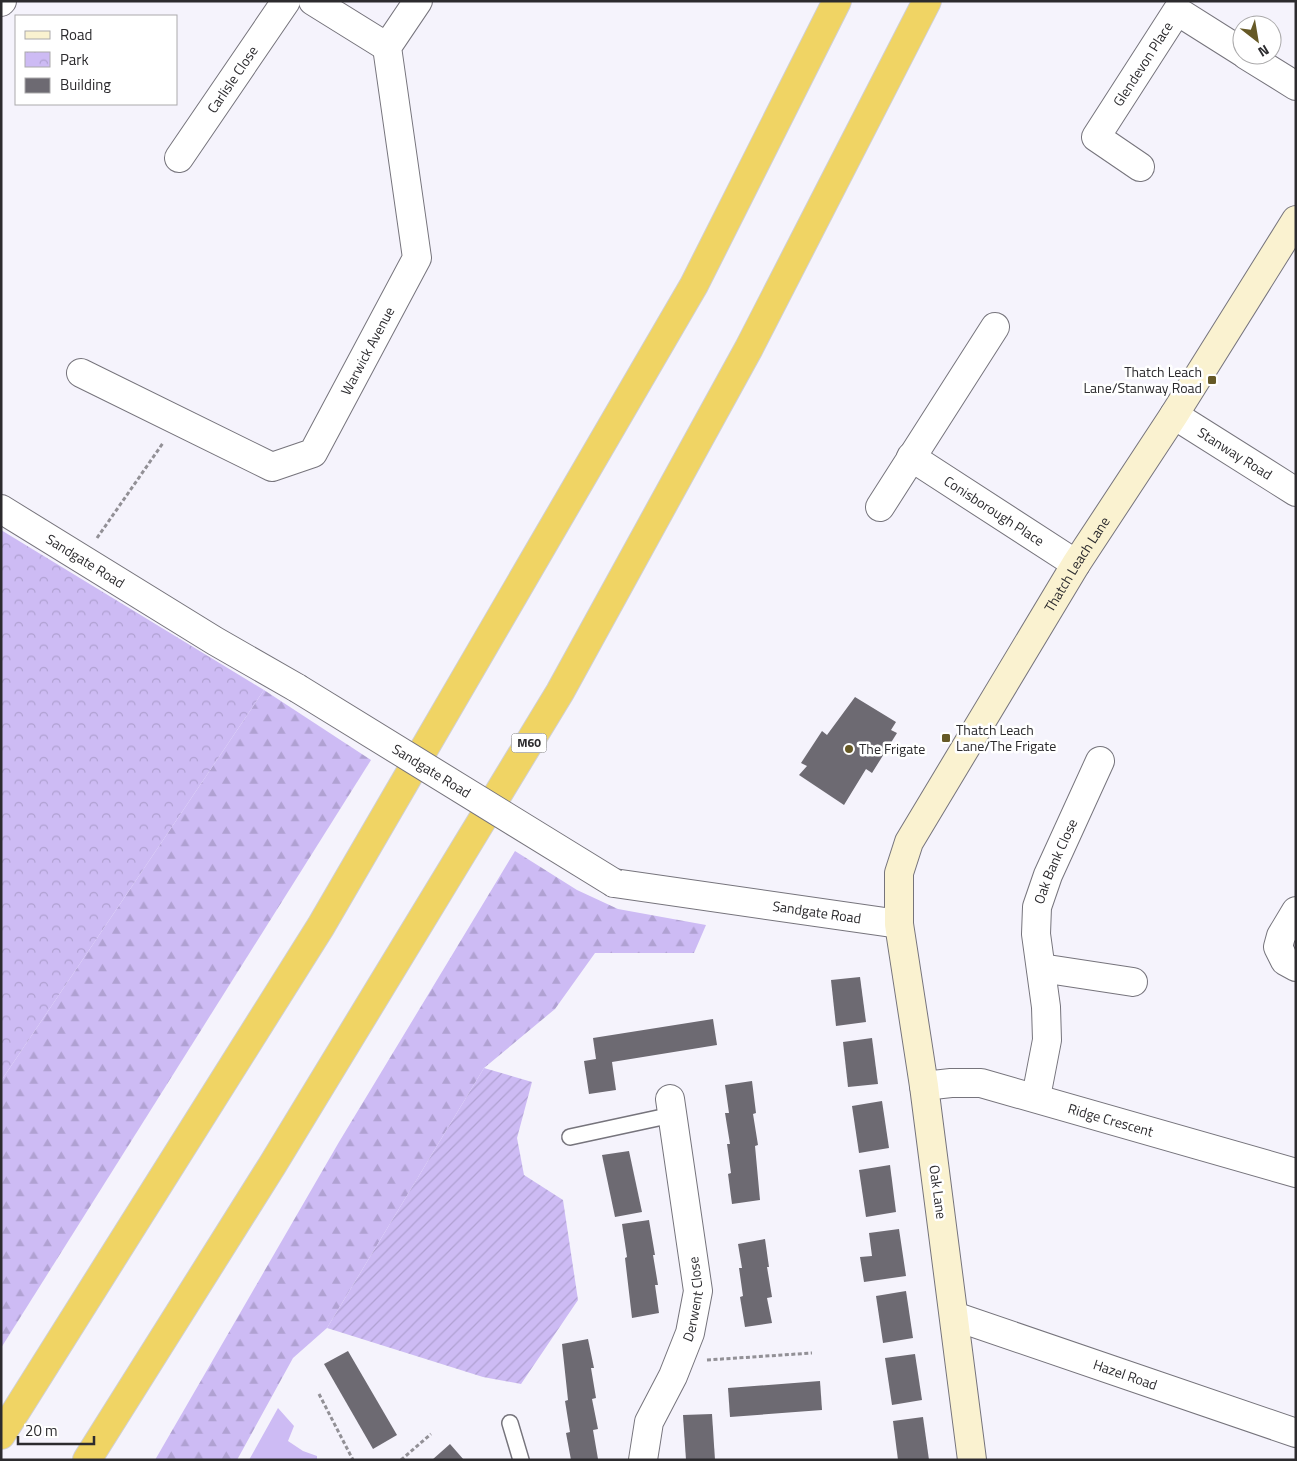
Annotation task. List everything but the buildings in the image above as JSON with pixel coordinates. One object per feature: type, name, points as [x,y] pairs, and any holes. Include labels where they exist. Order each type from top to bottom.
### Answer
[{"type":"highway","points":[[1,1436],[321,926],[376,832],[694,285],[837,1]]},
{"type":"highway","name":"M60","points":[[87,1460],[273,1164],[560,692],[749,348],[927,1]]},
{"type":"street","name":"Carlisle Close","points":[[179,158],[286,1]]},
{"type":"street","points":[[313,1],[388,47],[418,1]]},
{"type":"street","name":"Glendevon Place","points":[[1140,167],[1096,136],[1177,11],[1232,46]]},
{"type":"street","name":"Warwick Avenue","points":[[81,373],[272,467],[313,453],[417,258],[388,47]]},
{"type":"street","points":[[1262,65],[1296,86]]},
{"type":"street","name":"Thatch Leach Lane","points":[[899,924],[899,873],[910,842],[1076,564],[1174,415],[1296,220]]},
{"type":"street","points":[[880,507],[995,327]]},
{"type":"street","name":"Stanway Road","points":[[1174,415],[1296,492]]},
{"type":"street","name":"Conisborough Place","points":[[911,457],[1076,564]]},
{"type":"street","name":"Sandgate Road","points":[[1,509],[614,883],[899,924]]},
{"type":"street","name":"Oak Bank Close","points":[[1036,1097],[1048,1040],[1046,1007],[1036,934],[1037,907],[1048,875],[1100,760]]},
{"type":"street","points":[[1296,911],[1281,936],[1278,947],[1285,961],[1296,967]]},
{"type":"street","name":"Oak Lane","points":[[899,924],[924,1086],[972,1460]]},
{"type":"street","points":[[1041,968],[1134,982]]},
{"type":"street","name":"Ridge Crescent","points":[[924,1086],[951,1083],[981,1083],[1036,1097],[1296,1173]]},
{"type":"street","name":"Derwent Close","points":[[643,1460],[649,1422],[679,1362],[690,1333],[698,1291],[671,1107]]},
{"type":"street","name":"Hazel Road","points":[[954,1316],[1296,1433]]},
{"type":"lane","points":[[570,1137],[671,1107]]},
{"type":"lane","points":[[510,1423],[521,1460]]},
{"type":"path","points":[[83,559],[178,422]]},
{"type":"path","points":[[679,1362],[812,1353]]},
{"type":"path","points":[[319,1394],[353,1460]]},
{"type":"path","points":[[401,1460],[432,1434]]},
{"type":"green space","points":[[1,530],[264,690],[1,1081]]},
{"type":"green space","points":[[264,690],[371,760],[1,1348],[1,1081]]},
{"type":"green space","points":[[515,851],[577,890],[618,909],[706,925],[694,953],[595,953],[555,1009],[484,1068],[327,1328],[293,1358],[237,1460],[155,1460],[339,1142]]},
{"type":"green space","points":[[484,1068],[532,1082],[517,1138],[524,1175],[563,1200],[578,1300],[521,1384],[483,1377],[327,1328]]},
{"type":"green space","points":[[278,1408],[294,1426],[288,1441],[303,1451],[317,1456],[317,1460],[249,1460]]},
{"type":"place","name":"Thatch Leach Lane/Stanway Road","points":[[1212,380]]},
{"type":"place","name":"Thatch Leach Lane/The Frigate","points":[[946,738]]},
{"type":"place","name":"The Frigate","points":[[849,749]]}]
